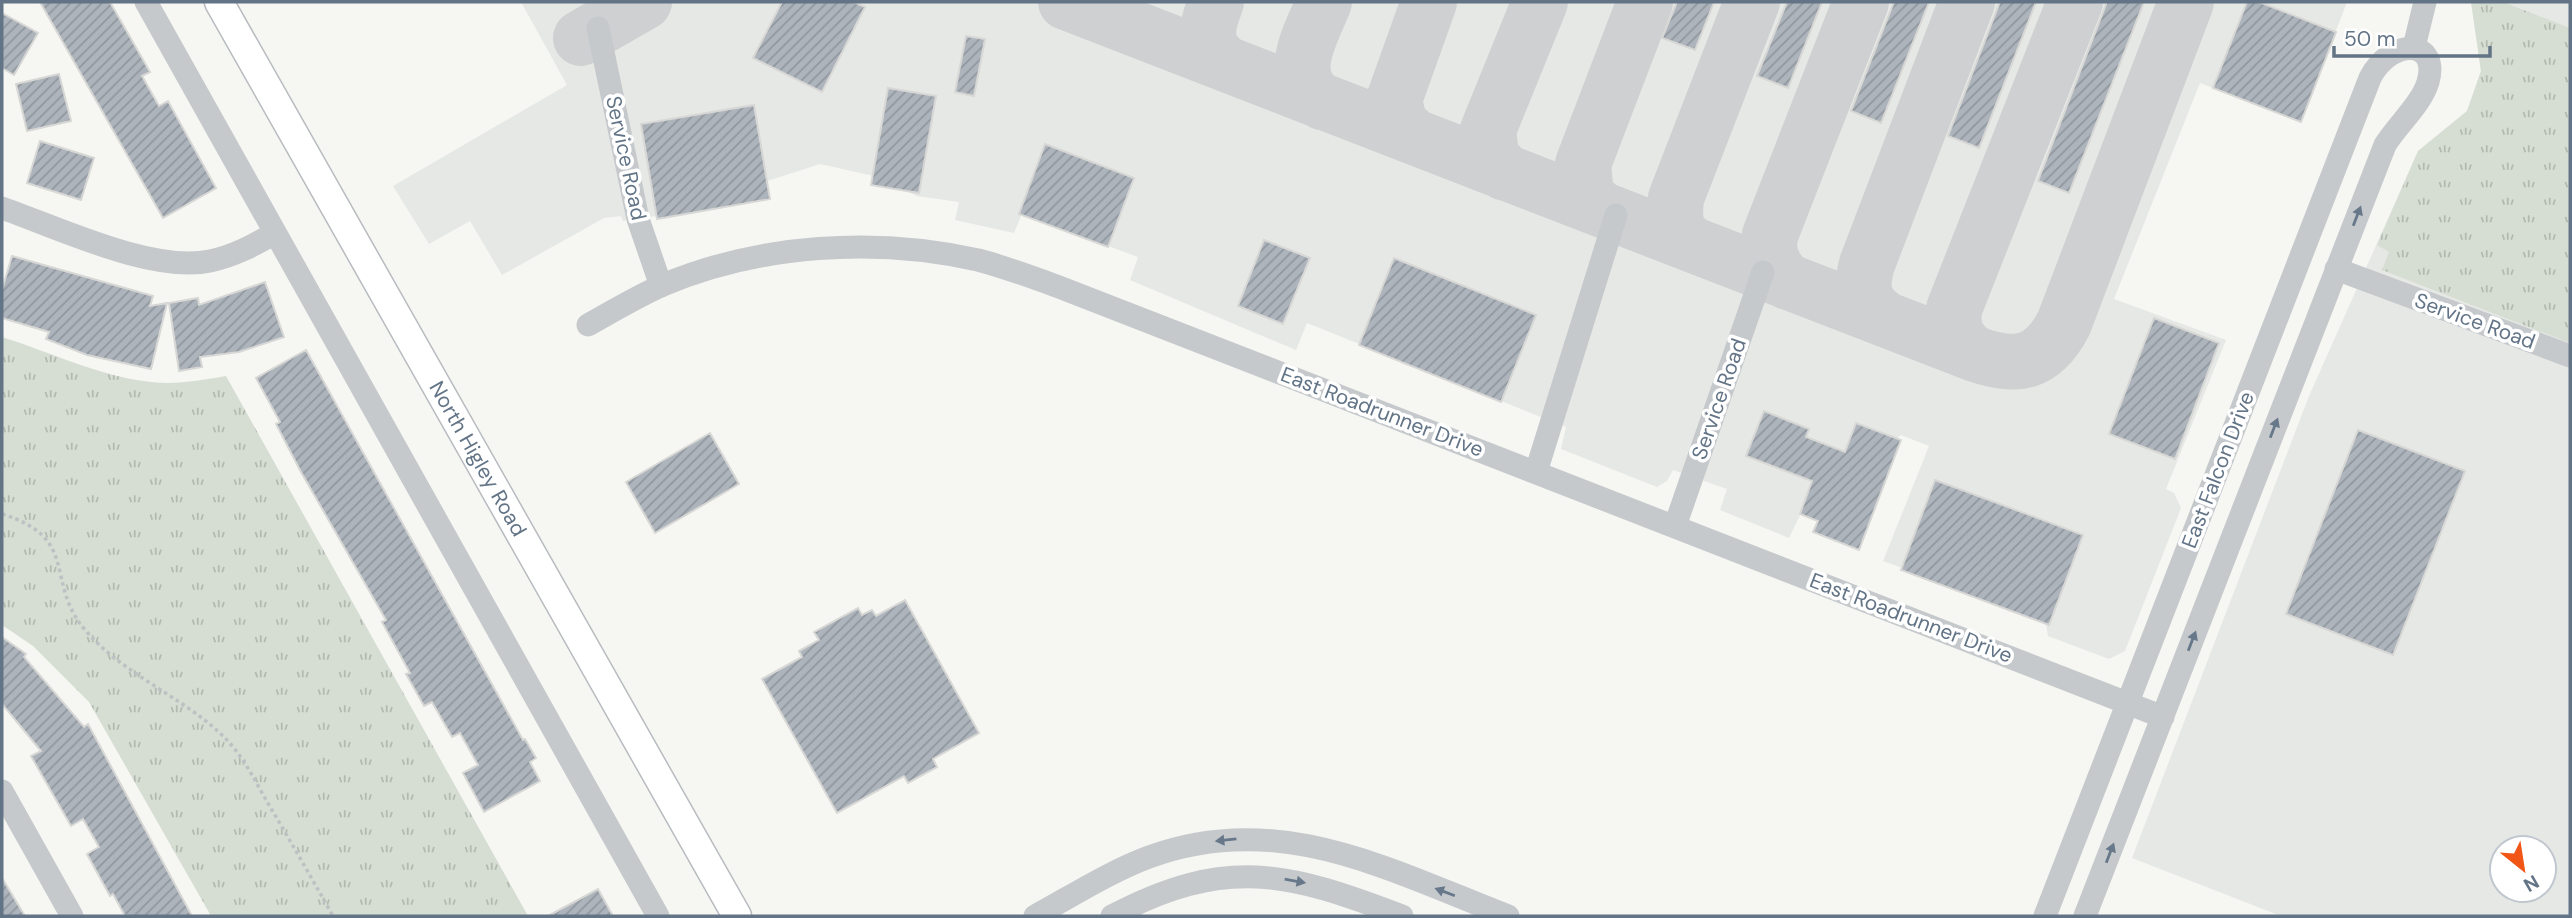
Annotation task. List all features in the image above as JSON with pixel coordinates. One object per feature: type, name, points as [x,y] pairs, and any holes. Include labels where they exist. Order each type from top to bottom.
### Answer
[{"type":"main road","name":"North Higley Road","points":[[219,2],[737,916]]},
{"type":"street","points":[[146,2],[659,916]]},
{"type":"street","points":[[2414,47],[2425,2]]},
{"type":"street","name":"Service Road","points":[[598,29],[638,219],[661,286]]},
{"type":"street","name":"East Falcon Drive","points":[[2045,916],[2370,78],[2383,57],[2402,48],[2414,47],[2423,54],[2429,65],[2429,80],[2422,97],[2398,123],[2385,145],[2085,916]]},
{"type":"street","points":[[2,208],[144,257],[174,263],[225,257],[275,233]]},
{"type":"street","points":[[1536,472],[1616,215]]},
{"type":"street","name":"East Roadrunner Drive","points":[[588,325],[661,286],[725,264],[839,248],[884,247],[979,260],[1059,287],[2163,717]]},
{"type":"street","name":"Service Road","points":[[2336,269],[2570,356]]},
{"type":"street","name":"Service Road","points":[[1675,526],[1763,272]]},
{"type":"street","points":[[2,791],[72,916]]},
{"type":"street","points":[[1035,916],[1148,857],[1204,842],[1267,839],[1314,845],[1344,853],[1508,916]]},
{"type":"street","points":[[1112,916],[1172,888],[1237,876],[1290,880],[1319,886],[1402,916]]},
{"type":"path","points":[[2,514],[37,529],[50,541],[59,561],[70,610],[87,632],[110,654],[228,741],[254,778],[334,916]]},
{"type":"shaded area","points":[[521,2],[2347,2],[2301,122],[2200,83],[2114,299],[2226,340],[2166,489],[2174,493],[2181,508],[2125,651],[2109,659],[2048,636],[2045,618],[1883,561],[1929,446],[1901,435],[1802,511],[1789,538],[1720,510],[1727,489],[1673,470],[1667,481],[1657,487],[1561,449],[1566,427],[1307,323],[1296,350],[1130,280],[1138,257],[1022,214],[1014,233],[955,220],[959,202],[917,196],[874,176],[820,164],[663,215],[623,221],[621,216],[604,218],[502,275],[470,221],[429,244],[393,186],[567,85]]},
{"type":"shaded area","points":[[2471,2],[2570,2],[2570,916],[2281,916],[2132,858],[2309,396],[2418,151],[2467,111],[2481,71]]},
{"type":"green space","points":[[2471,2],[2503,2],[2570,28],[2570,343],[2382,270],[2389,252],[2377,245],[2418,151],[2467,111],[2481,71]]},
{"type":"green space","points":[[2,337],[95,370],[132,379],[170,383],[226,376],[528,916],[211,916],[89,702],[33,646],[2,625]]},
{"type":"building","points":[[40,2],[110,2],[150,72],[142,76],[159,106],[168,101],[216,188],[163,218]]},
{"type":"building","points":[[782,2],[854,2],[865,7],[822,92],[753,58]]},
{"type":"building","points":[[1677,2],[1714,2],[1695,50],[1662,38]]},
{"type":"building","points":[[1787,2],[1822,2],[1788,88],[1757,76]]},
{"type":"building","points":[[1894,2],[1929,2],[1881,123],[1851,111]]},
{"type":"building","points":[[2000,2],[2036,2],[1979,148],[1948,136]]},
{"type":"building","points":[[2107,2],[2144,2],[2069,193],[2038,181]]},
{"type":"building","points":[[2247,2],[2259,2],[2336,32],[2301,122],[2213,88]]},
{"type":"building","points":[[2,13],[38,33],[14,75],[2,68]]},
{"type":"building","points":[[966,36],[985,39],[974,96],[955,92]]},
{"type":"building","points":[[59,74],[71,121],[27,131],[16,84]]},
{"type":"building","points":[[888,88],[936,96],[919,193],[871,185]]},
{"type":"building","points":[[754,105],[770,199],[657,219],[641,124]]},
{"type":"building","points":[[40,141],[94,158],[81,200],[27,183]]},
{"type":"building","points":[[1045,144],[1134,178],[1108,247],[1019,214]]},
{"type":"building","points":[[1264,240],[1310,258],[1283,324],[1238,306]]},
{"type":"building","points":[[12,256],[153,296],[150,306],[167,303],[151,369],[87,355],[46,339],[49,332],[2,318],[2,290]]},
{"type":"building","points":[[1394,258],[1536,315],[1501,402],[1359,345]]},
{"type":"building","points":[[265,282],[284,337],[239,352],[200,357],[202,367],[179,371],[169,303],[198,298],[199,305]]},
{"type":"building","points":[[2154,318],[2219,343],[2175,459],[2109,434]]},
{"type":"building","points":[[306,350],[523,740],[525,739],[536,758],[530,762],[540,781],[484,812],[463,773],[478,765],[460,733],[452,737],[432,702],[424,706],[406,674],[410,673],[382,622],[386,620],[301,472],[276,424],[280,422],[256,378]]},
{"type":"building","points":[[1764,411],[1809,429],[1806,437],[1845,452],[1856,423],[1901,440],[1859,550],[1813,532],[1818,521],[1800,514],[1812,481],[1746,456]]},
{"type":"building","points":[[2358,430],[2465,471],[2393,655],[2286,614]]},
{"type":"building","points":[[710,433],[739,484],[655,533],[626,482]]},
{"type":"building","points":[[1935,480],[2083,535],[2049,625],[1901,570]]},
{"type":"building","points":[[905,600],[979,733],[933,759],[937,767],[908,783],[904,776],[837,813],[762,679],[802,657],[799,651],[819,640],[814,632],[858,608],[862,615],[872,610],[876,616]]},
{"type":"building","points":[[2,637],[26,654],[24,657],[84,727],[88,724],[192,916],[125,916],[113,894],[110,896],[87,854],[99,847],[83,819],[71,826],[31,756],[41,751],[2,704]]},
{"type":"building","points":[[2,878],[25,916],[2,916]]},
{"type":"building","points":[[598,889],[613,916],[548,916]]},
{"type":"taxiway","points":[[581,38],[644,2]]},
{"type":"taxiway","points":[[1066,2],[1975,354],[2016,362],[2038,355],[2056,337],[2064,323],[2186,2]]},
{"type":"taxiway","points":[[1216,2],[1208,36],[1213,50],[1226,64]]},
{"type":"taxiway","points":[[1322,102],[1311,92],[1304,80],[1303,68],[1308,41],[1324,2]]},
{"type":"taxiway","points":[[1414,137],[1399,122],[1394,100],[1429,2]]},
{"type":"taxiway","points":[[1505,173],[1491,155],[1488,130],[1540,2]]},
{"type":"taxiway","points":[[1601,209],[1586,196],[1583,164],[1645,2]]},
{"type":"taxiway","points":[[1692,244],[1678,230],[1676,198],[1752,2]]},
{"type":"taxiway","points":[[1788,282],[1772,261],[1770,235],[1861,2]]},
{"type":"taxiway","points":[[1887,320],[1873,309],[1865,296],[1867,264],[1967,2]]},
{"type":"taxiway","points":[[1975,354],[1957,335],[1954,309],[2075,2]]}]
